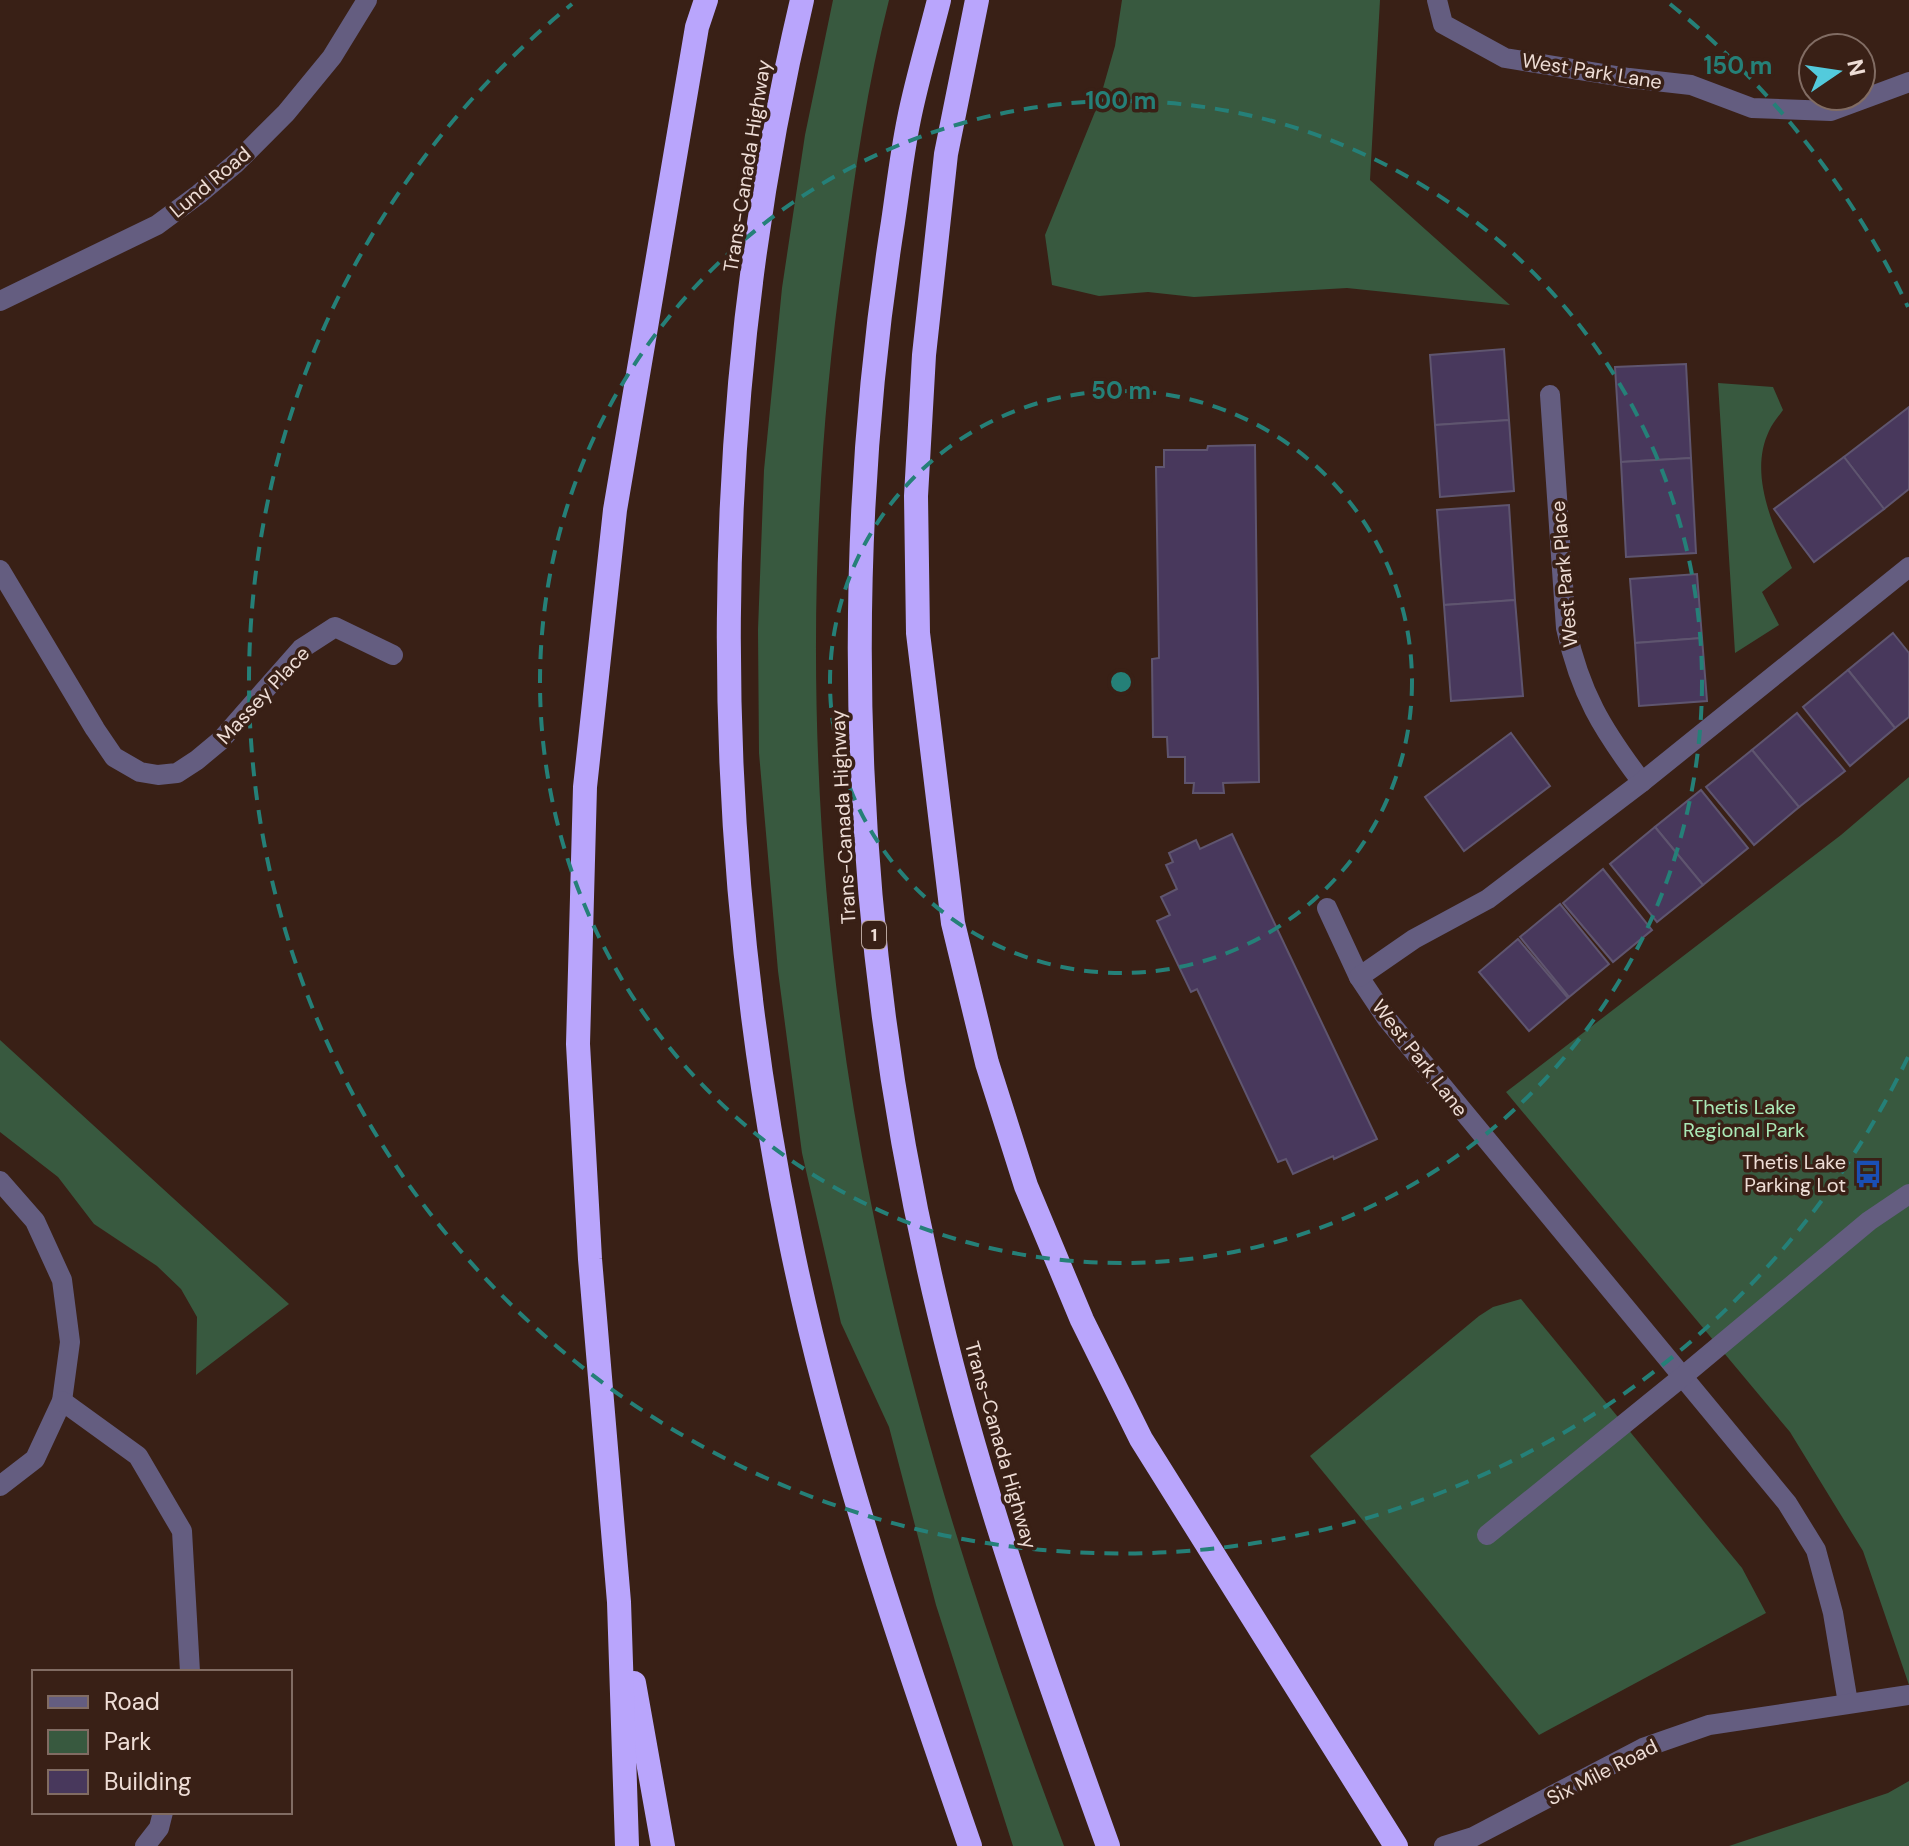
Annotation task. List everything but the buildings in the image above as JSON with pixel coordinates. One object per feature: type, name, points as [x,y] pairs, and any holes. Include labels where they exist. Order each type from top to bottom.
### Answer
[{"type":"highway","points":[[627,1846],[619,1602],[590,1259],[578,1044],[585,787],[615,510],[697,27],[706,0]]},
{"type":"highway","name":"Trans-Canada Highway","points":[[802,0],[787,63],[762,208],[740,386],[730,555],[729,722],[741,913],[761,1081],[790,1242],[827,1394],[880,1580],[970,1846]]},
{"type":"highway","name":"Trans-Canada Highway","points":[[939,0],[904,149],[878,316],[863,482],[859,658],[868,886],[886,1043],[907,1166],[939,1314],[987,1492],[1108,1846]]},
{"type":"highway","points":[[977,0],[946,154],[924,355],[916,496],[918,633],[953,923],[987,1063],[1026,1186],[1082,1320],[1141,1439],[1396,1846]]},
{"type":"highway","points":[[619,1602],[663,1846]]},
{"type":"street","name":"Lund Road","points":[[0,301],[157,225],[199,194],[236,163],[286,113],[332,57],[367,0]]},
{"type":"street","name":"West Park Lane","points":[[1437,0],[1443,24],[1505,58],[1691,85],[1752,108],[1831,111],[1909,82]]},
{"type":"street","name":"West Park Place","points":[[1550,395],[1566,628],[1572,657],[1583,691],[1598,721],[1642,782]]},
{"type":"street","name":"West Park Lane","points":[[1848,1703],[1833,1613],[1816,1550],[1787,1503],[1387,1019],[1359,977],[1414,939],[1488,899],[1642,782],[1909,567]]},
{"type":"street","name":"Massey Place","points":[[0,570],[114,757],[140,772],[158,775],[177,773],[197,760],[221,740],[301,649],[335,627],[393,655]]},
{"type":"street","points":[[1327,908],[1359,977]]},
{"type":"street","points":[[0,1181],[35,1221],[62,1280],[70,1342],[62,1401],[35,1459],[0,1486]]},
{"type":"street","points":[[1487,1535],[1869,1221],[1909,1194]]},
{"type":"street","points":[[62,1401],[138,1456],[182,1531],[190,1670]]},
{"type":"street","name":"Six Mile Road","points":[[1444,1846],[1473,1837],[1643,1748],[1709,1725],[1909,1695]]},
{"type":"street","points":[[145,1846],[159,1828],[162,1814]]},
{"type":"green space","points":[[833,0],[889,0],[857,163],[829,378],[820,496],[816,615],[817,733],[823,851],[834,969],[850,1087],[871,1203],[909,1366],[954,1528],[1064,1846],[1013,1846],[936,1605],[889,1427],[841,1323],[802,1153],[778,971],[759,753],[758,630],[764,470],[782,288],[805,135]]},
{"type":"green space","points":[[1122,0],[1380,0],[1370,180],[1510,305],[1347,288],[1194,297],[1148,292],[1099,296],[1052,285],[1045,235],[1099,102],[1115,46]]},
{"type":"green space","points":[[1718,383],[1773,387],[1783,410],[1773,423],[1763,448],[1762,483],[1771,519],[1792,568],[1762,592],[1779,625],[1735,653]]},
{"type":"green space","name":"Thetis Lake Regional Park","points":[[1909,777],[1909,1685],[1863,1551],[1790,1432],[1506,1092],[1841,835]]},
{"type":"green space","points":[[0,1040],[289,1304],[196,1375],[197,1317],[181,1289],[157,1266],[94,1224],[58,1177],[0,1132]]},
{"type":"green space","points":[[1521,1299],[1742,1568],[1766,1613],[1539,1735],[1310,1456],[1479,1316],[1493,1307]]},
{"type":"green space","points":[[1909,1781],[1909,1846],[1729,1846],[1888,1793]]},
{"type":"place","name":"Thetis Lake Parking Lot","points":[[1868,1174]]}]
